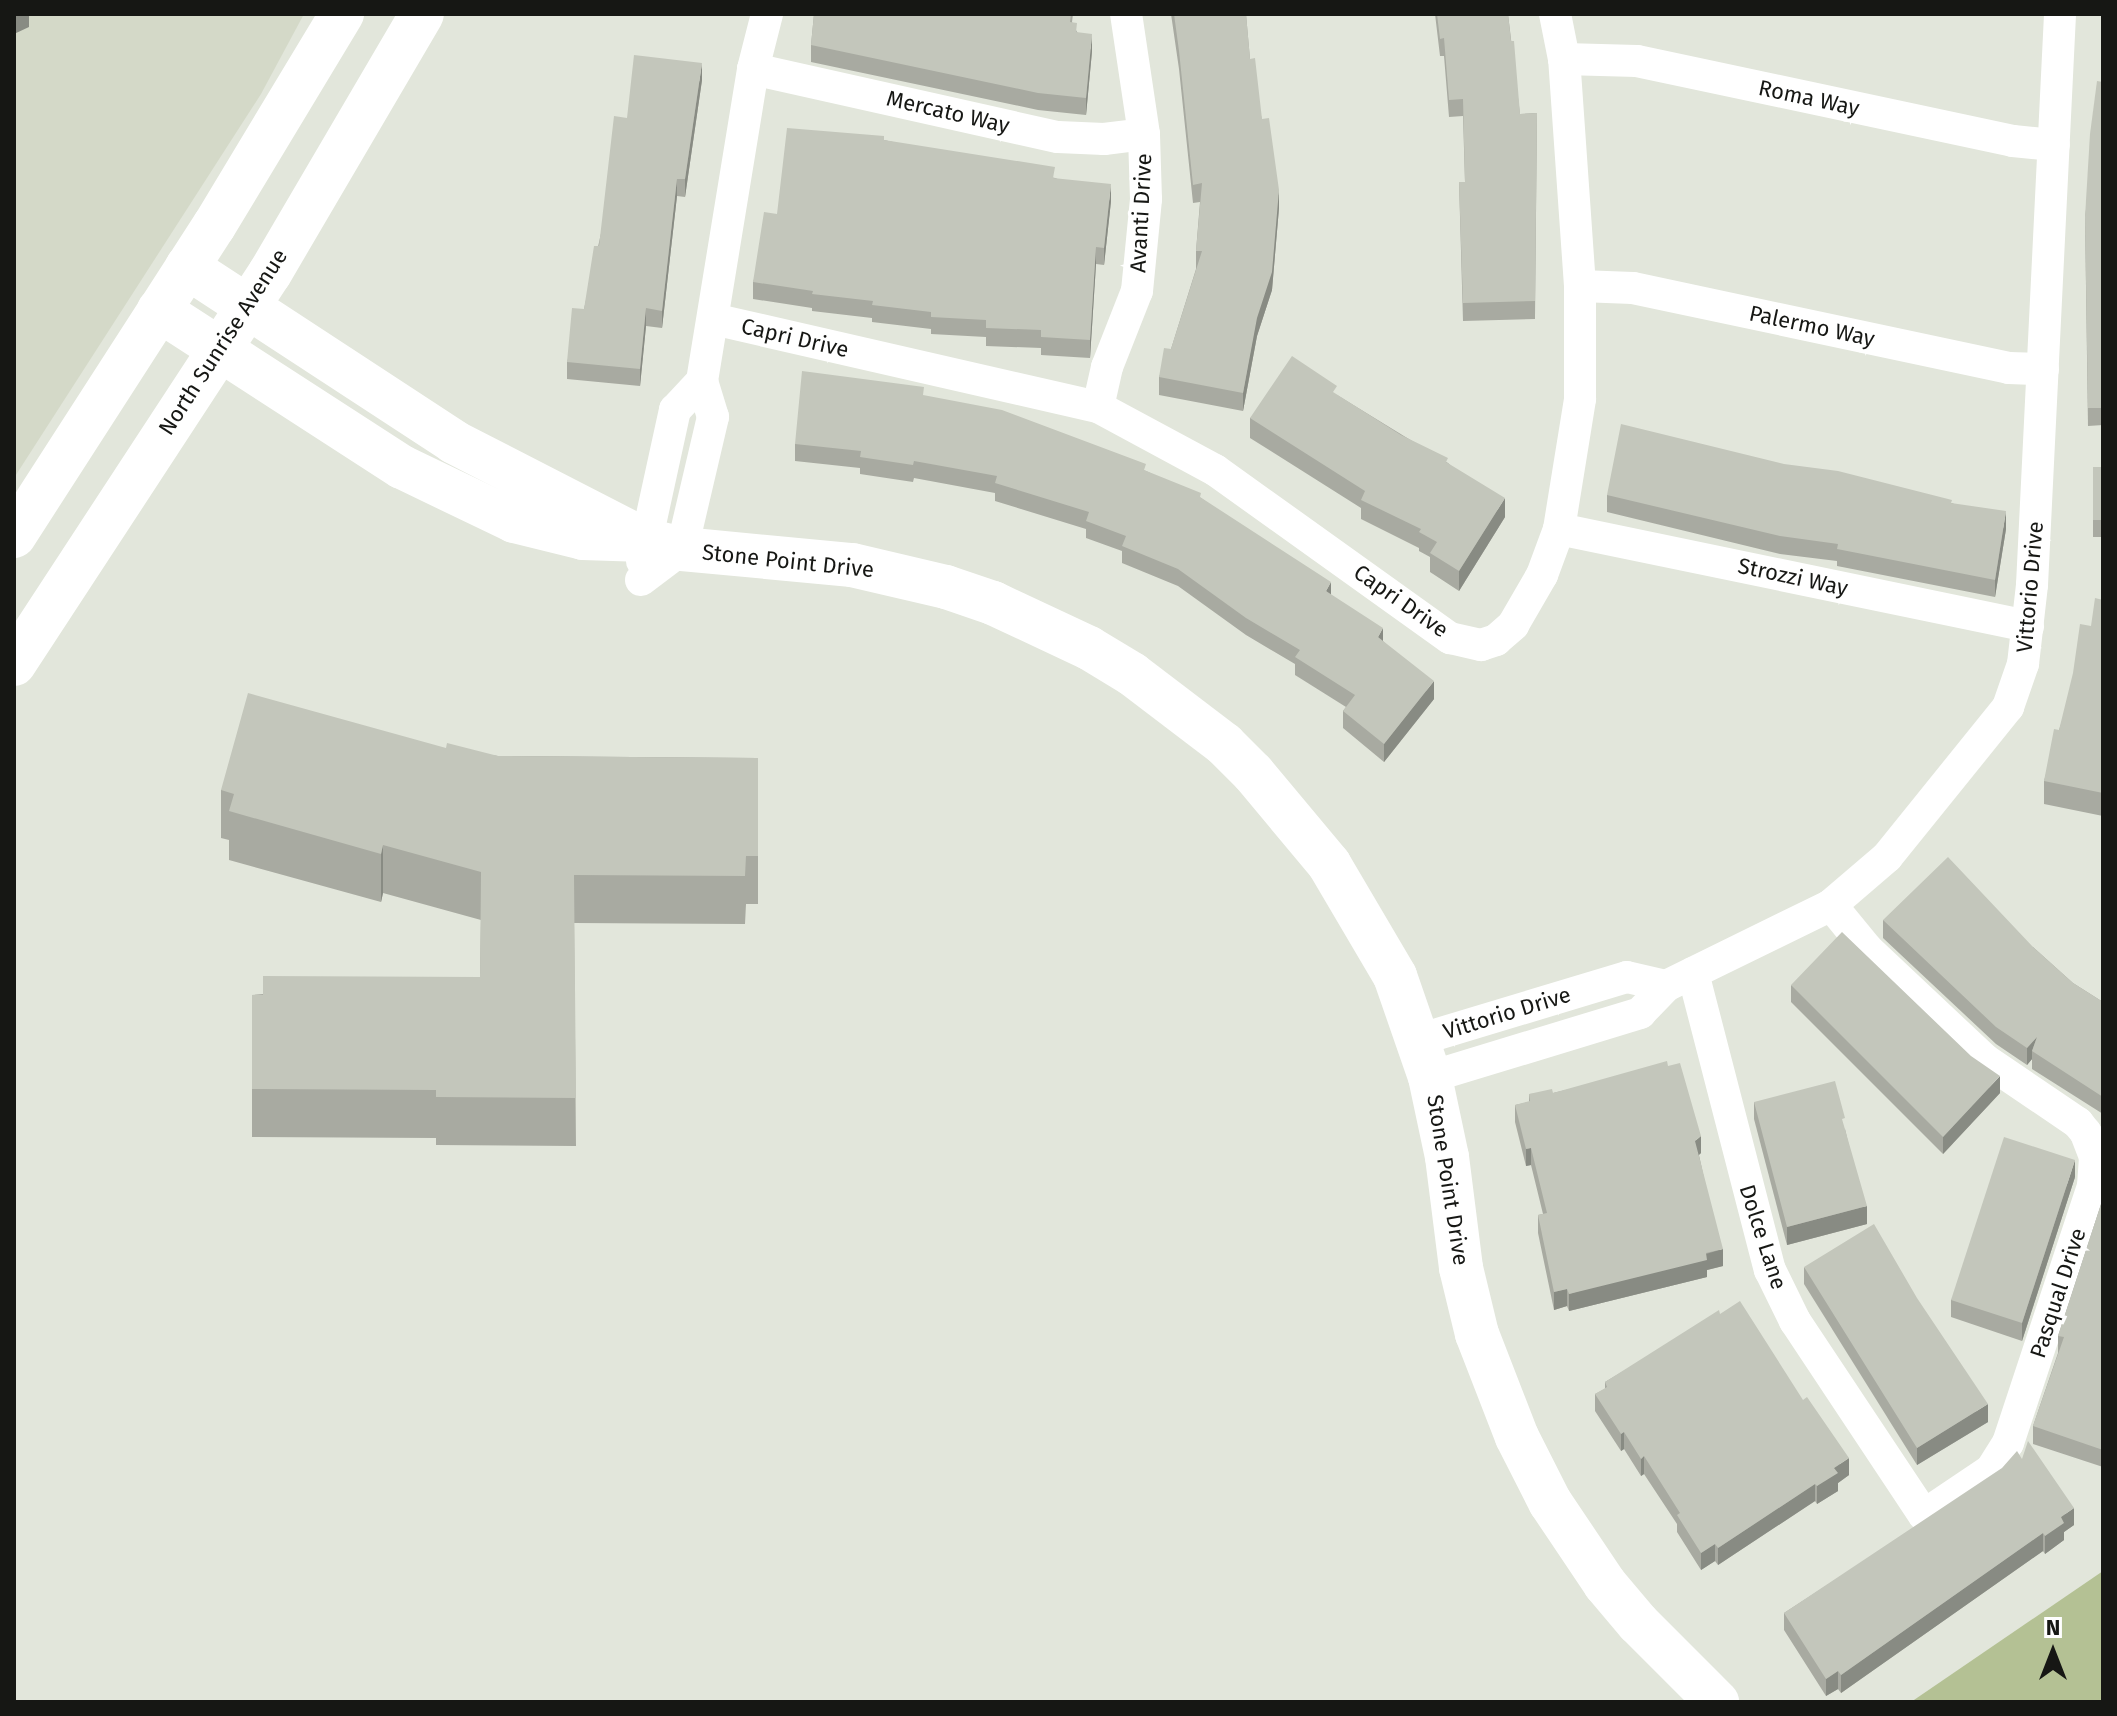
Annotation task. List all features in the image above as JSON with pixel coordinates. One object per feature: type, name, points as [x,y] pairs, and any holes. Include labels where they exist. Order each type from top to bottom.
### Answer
[{"type":"street","points":[[14,536],[285,113],[342,14]]},
{"type":"street","name":"North Sunrise Avenue","points":[[14,664],[247,305],[352,136],[422,14]]},
{"type":"street","points":[[663,545],[705,449],[713,417],[702,381],[753,69],[767,14]]},
{"type":"street","name":"Avanti Drive","points":[[1098,407],[1107,367],[1137,291],[1146,199],[1144,134],[1126,14]]},
{"type":"street","name":"Capri Drive","points":[[713,319],[1098,407],[1215,470],[1450,638],[1481,645],[1496,640],[1513,625],[1542,575],[1559,529],[1580,399],[1580,286],[1564,59],[1555,14]]},
{"type":"street","name":"Vittorio Drive","points":[[1424,1059],[1609,1023],[1640,1013],[1679,979],[1831,905],[1887,857],[2008,707],[2023,664],[2028,626],[2060,14]]},
{"type":"street","name":"Roma Way","points":[[1564,59],[1637,61],[2013,141],[2054,145]]},
{"type":"street","name":"Mercato Way","points":[[753,69],[1058,137],[1104,139],[1144,134]]},
{"type":"street","name":"Stone Point Drive","points":[[187,267],[454,442],[663,545]]},
{"type":"street","name":"Palermo Way","points":[[1580,286],[1633,288],[2009,368],[2043,369]]},
{"type":"street","name":"Stone Point Drive","points":[[159,310],[402,467],[462,498],[549,532],[803,558],[946,587],[1035,622],[1132,674],[1196,721],[1253,773],[1329,864],[1395,976],[1424,1059],[1447,1157],[1461,1268],[1474,1321],[1517,1437],[1550,1502],[1590,1564],[1638,1623],[1717,1702]]},
{"type":"street","points":[[663,545],[668,440],[675,410],[702,381]]},
{"type":"street","points":[[668,440],[705,449]]},
{"type":"street","name":"Strozzi Way","points":[[1559,529],[2028,626]]},
{"type":"street","name":"Pasqual Drive","points":[[1831,905],[1867,949],[1984,1059],[2078,1123],[2086,1133],[2095,1157],[2093,1186],[2008,1443],[1991,1470],[1924,1515]]},
{"type":"street","name":"Vittorio Drive","points":[[1424,1059],[1597,986],[1627,977],[1679,979]]},
{"type":"street","name":"Dolce Lane","points":[[1679,979],[1770,1270],[1795,1321],[1924,1515]]},
{"type":"street","name":"Vittorio Drive","points":[[1597,986],[1609,1023]]},
{"type":"shaded area","points":[[14,14],[304,14],[261,94],[14,478]]},
{"type":"green space","points":[[2103,1571],[2103,1702],[1911,1702]]},
{"type":"building","points":[[814,14],[1071,14],[1070,22],[1077,23],[1076,32],[1092,34],[1086,98],[1038,93],[811,45]]},
{"type":"building","points":[[1174,14],[1246,14],[1250,59],[1255,58],[1262,119],[1269,118],[1279,190],[1272,272],[1257,318],[1243,393],[1159,377],[1164,348],[1171,349],[1202,251],[1196,251],[1202,183],[1193,185]]},
{"type":"building","points":[[1437,14],[1508,14],[1511,41],[1514,41],[1520,114],[1537,113],[1535,301],[1463,303],[1459,182],[1465,182],[1463,99],[1449,100],[1444,38],[1440,39]]},
{"type":"building","points":[[634,55],[702,63],[685,179],[677,179],[662,311],[646,308],[640,369],[567,362],[572,308],[584,309],[594,246],[599,246],[614,116],[627,118]]},
{"type":"building","points":[[2097,81],[2103,82],[2103,408],[2088,408],[2085,217]]},
{"type":"building","points":[[787,128],[884,136],[884,140],[1055,167],[1053,178],[1111,184],[1104,248],[1096,247],[1090,340],[1041,337],[1041,330],[986,328],[986,320],[931,317],[931,312],[872,305],[873,301],[812,294],[813,291],[753,282],[764,212],[777,214]]},
{"type":"building","points":[[1292,356],[1337,386],[1333,392],[1401,435],[1448,458],[1446,462],[1505,498],[1459,571],[1430,553],[1437,542],[1419,532],[1421,529],[1361,500],[1365,491],[1250,418]]},
{"type":"building","points":[[802,371],[924,387],[923,395],[1002,410],[1146,464],[1144,470],[1201,493],[1200,497],[1331,582],[1326,591],[1383,628],[1378,637],[1434,681],[1384,744],[1343,711],[1355,695],[1295,657],[1300,650],[1246,618],[1178,569],[1122,546],[1126,536],[1086,521],[1089,512],[995,483],[997,476],[914,461],[913,465],[860,457],[861,451],[795,444]]},
{"type":"building","points":[[1621,424],[1784,464],[1838,471],[1952,500],[1951,503],[2006,511],[1995,580],[1837,549],[1838,544],[1780,536],[1607,495]]},
{"type":"building","points":[[2093,467],[2103,467],[2103,520],[2093,520]]},
{"type":"building","points":[[2095,598],[2103,600],[2103,793],[2044,781],[2054,729],[2059,730],[2073,673],[2080,624],[2091,626]]},
{"type":"building","points":[[248,693],[446,748],[447,743],[498,756],[758,758],[758,856],[746,856],[745,876],[574,875],[576,1098],[436,1097],[436,1090],[252,1089],[252,995],[263,995],[263,976],[480,977],[481,872],[383,845],[381,854],[229,811],[234,794],[221,790]]},
{"type":"building","points":[[1948,857],[2033,947],[2073,983],[2103,1002],[2103,1097],[2032,1051],[2037,1037],[2027,1048],[1996,1027],[1883,920]]},
{"type":"building","points":[[1842,932],[1971,1056],[2000,1076],[1943,1137],[1791,985]]},
{"type":"building","points":[[1667,1061],[1668,1066],[1680,1063],[1701,1136],[1695,1141],[1723,1249],[1706,1253],[1707,1260],[1569,1294],[1567,1289],[1554,1292],[1538,1215],[1547,1213],[1531,1148],[1526,1149],[1515,1105],[1530,1101],[1529,1094],[1552,1089],[1553,1093]]},
{"type":"building","points":[[1835,1081],[1845,1118],[1842,1119],[1867,1206],[1787,1227],[1754,1102]]},
{"type":"building","points":[[2004,1137],[2075,1160],[2022,1323],[1951,1300]]},
{"type":"building","points":[[2103,1198],[2103,1450],[2033,1426],[2064,1337],[2058,1336]]},
{"type":"building","points":[[1874,1224],[1917,1298],[1988,1404],[1917,1448],[1804,1267]]},
{"type":"building","points":[[1740,1301],[1803,1400],[1807,1397],[1849,1458],[1834,1468],[1838,1473],[1817,1486],[1815,1484],[1718,1548],[1715,1544],[1701,1553],[1644,1456],[1641,1459],[1624,1432],[1621,1434],[1595,1394],[1607,1387],[1605,1382],[1719,1310],[1720,1314]]},
{"type":"building","points":[[2028,1441],[2074,1508],[2061,1517],[2064,1523],[2045,1536],[2043,1533],[1841,1675],[1838,1671],[1826,1679],[1784,1613],[2002,1468],[2017,1451],[2022,1459]]}]
